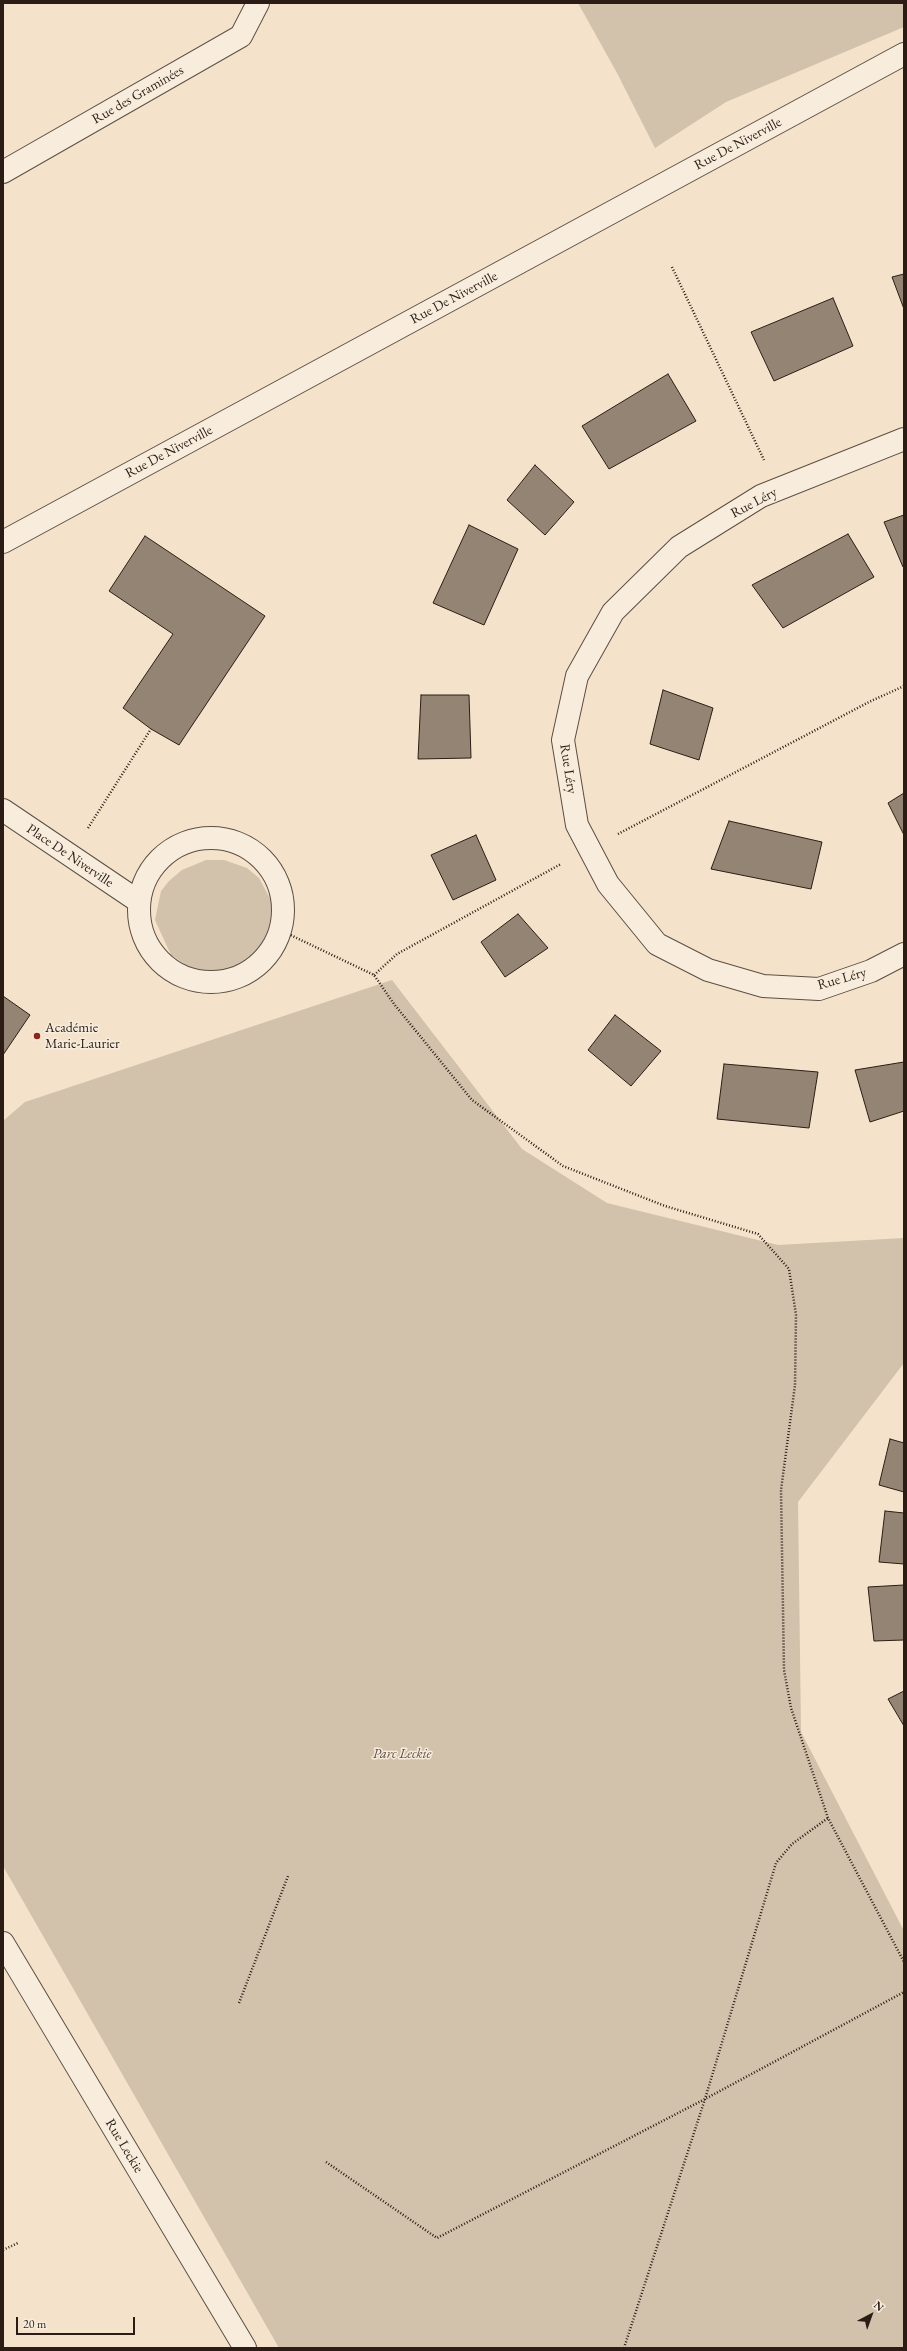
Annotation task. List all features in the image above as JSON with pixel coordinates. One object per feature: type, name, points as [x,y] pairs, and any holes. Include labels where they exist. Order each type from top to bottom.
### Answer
[{"type":"street","name":"Rue des Graminées","points":[[3,172],[241,36],[258,3]]},
{"type":"street","name":"Rue De Niverville","points":[[3,542],[904,54]]},
{"type":"street","name":"Rue Léry","points":[[904,439],[761,496],[679,547],[613,612],[578,676],[563,740],[577,825],[608,884],[657,944],[708,970],[763,986],[819,989],[871,971],[904,954]]},
{"type":"street","name":"Place De Niverville","points":[[3,810],[138,902]]},
{"type":"street","points":[[219,837],[246,846],[268,864],[281,890],[284,918],[275,945],[257,967],[231,981],[203,983],[175,974],[153,956],[140,930],[138,902],[147,874],[165,852],[191,839],[219,837]]},
{"type":"street","name":"Rue Leckie","points":[[3,1943],[246,2348]]},
{"type":"path","points":[[672,267],[778,489]]},
{"type":"path","points":[[374,975],[397,954],[589,849],[869,702],[904,686]]},
{"type":"path","points":[[70,855],[151,729]]},
{"type":"path","points":[[280,930],[374,975],[394,1004],[472,1100],[557,1162],[563,1166],[665,1206],[758,1234],[789,1270],[796,1315],[796,1346],[795,1385],[781,1490],[784,1670],[791,1708],[828,1818],[904,1962]]},
{"type":"path","points":[[624,2348],[705,2099],[776,1863],[792,1844],[828,1818]]},
{"type":"path","points":[[238,2004],[288,1876]]},
{"type":"path","points":[[326,2162],[437,2238],[705,2099],[904,1992]]},
{"type":"path","points":[[3,2250],[18,2243]]},
{"type":"green space","points":[[578,3],[904,3],[904,27],[726,102],[655,148],[617,73]]},
{"type":"green space","points":[[206,860],[224,860],[247,868],[259,878],[273,904],[270,943],[244,967],[225,975],[189,967],[171,955],[155,920],[161,891],[169,881],[182,870]]},
{"type":"green space","name":"Parc Leckie","points":[[392,980],[522,1149],[607,1203],[778,1245],[904,1238],[904,1363],[798,1502],[801,1732],[904,1931],[904,2348],[279,2348],[3,1866],[3,1121],[25,1102]]},
{"type":"building","points":[[904,274],[904,309],[892,277]]},
{"type":"building","points":[[833,298],[853,346],[774,381],[751,332]]},
{"type":"building","points":[[668,374],[696,421],[609,469],[582,426]]},
{"type":"building","points":[[535,465],[574,502],[545,535],[507,500]]},
{"type":"building","points":[[904,515],[904,567],[903,567],[884,522]]},
{"type":"building","points":[[469,525],[518,549],[484,625],[433,603]]},
{"type":"building","points":[[848,534],[874,577],[783,628],[752,585]]},
{"type":"building","points":[[145,536],[265,616],[179,745],[151,729],[123,708],[173,634],[109,591]]},
{"type":"building","points":[[663,690],[713,708],[699,760],[650,744]]},
{"type":"building","points":[[421,695],[469,695],[471,758],[418,759]]},
{"type":"building","points":[[904,793],[904,835],[888,803]]},
{"type":"building","points":[[729,821],[822,842],[811,889],[711,869]]},
{"type":"building","points":[[476,835],[496,880],[453,900],[431,855]]},
{"type":"building","points":[[518,914],[548,948],[505,977],[481,942]]},
{"type":"building","points":[[3,996],[30,1015],[3,1055]]},
{"type":"building","points":[[615,1015],[661,1051],[631,1086],[588,1050]]},
{"type":"building","points":[[904,1062],[904,1111],[870,1122],[855,1070]]},
{"type":"building","points":[[724,1064],[818,1072],[809,1128],[717,1119]]},
{"type":"building","points":[[890,1439],[904,1443],[904,1492],[879,1485]]},
{"type":"building","points":[[885,1511],[904,1513],[904,1564],[879,1562]]},
{"type":"building","points":[[904,1585],[904,1640],[874,1641],[868,1587]]},
{"type":"building","points":[[904,1691],[904,1726],[888,1699]]},
{"type":"place","name":"Académie Marie-Laurier","points":[[37,1036]]}]
